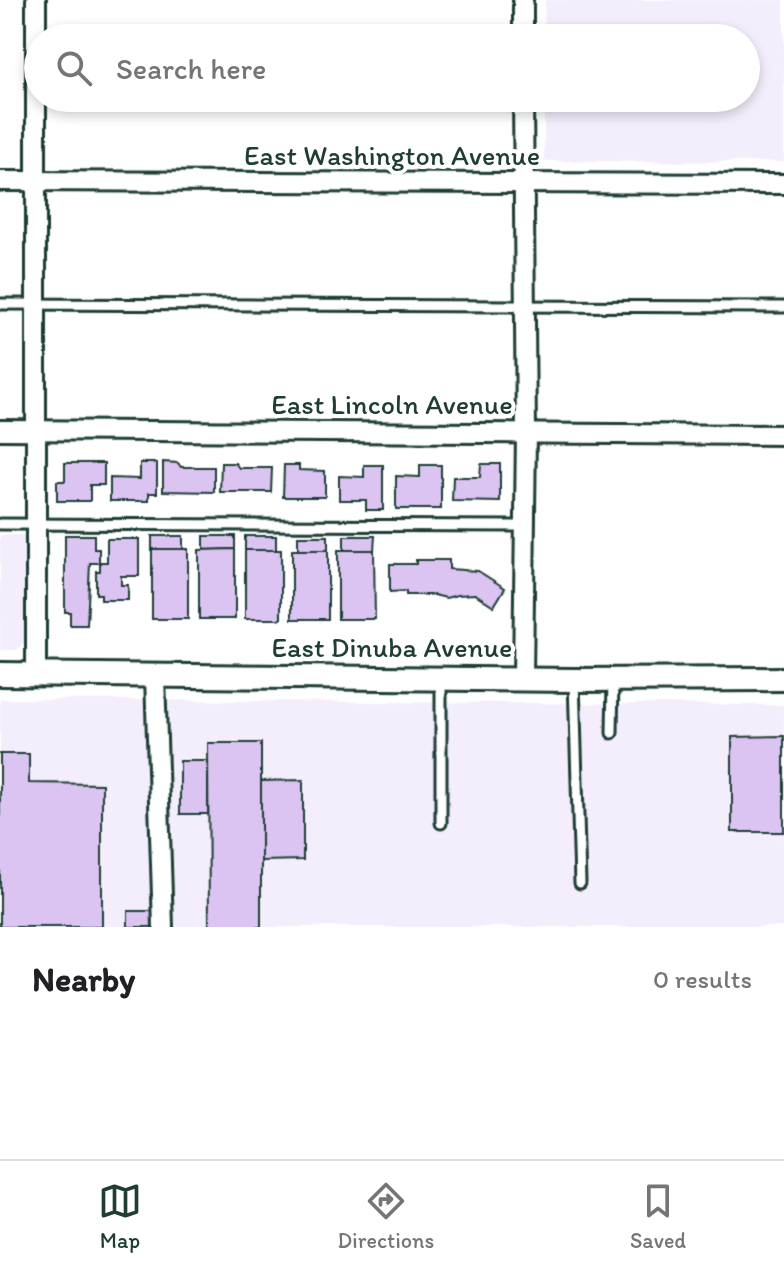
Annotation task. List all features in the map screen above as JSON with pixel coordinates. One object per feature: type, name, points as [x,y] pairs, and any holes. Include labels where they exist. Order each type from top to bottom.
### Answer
[{"type":"street","points":[[36,0],[36,24]]},
{"type":"street","points":[[523,0],[523,24]]},
{"type":"street","points":[[35,112],[36,675]]},
{"type":"street","points":[[523,112],[526,433],[523,678]]},
{"type":"street","name":"East Washington Avenue","points":[[0,181],[784,184]]},
{"type":"street","name":"East Lincoln Avenue","points":[[0,430],[784,435]]},
{"type":"street","name":"East Dinuba Avenue","points":[[0,674],[784,679]]},
{"type":"street","points":[[155,676],[163,927]]},
{"type":"lane","points":[[0,304],[784,307]]},
{"type":"lane","points":[[0,524],[524,526]]},
{"type":"lane","points":[[441,677],[441,823]]},
{"type":"lane","points":[[574,680],[580,883]]},
{"type":"lane","points":[[612,733],[613,680]]},
{"type":"shaded area","points":[[545,0],[784,0],[784,162],[544,161],[544,112],[760,112],[760,24],[544,24]]},
{"type":"shaded area","points":[[0,535],[24,535],[25,641],[17,650],[0,650]]},
{"type":"shaded area","points":[[0,699],[784,705],[784,927],[0,927]]},
{"type":"building","points":[[163,462],[178,463],[181,467],[214,467],[214,492],[163,491]]},
{"type":"building","points":[[65,463],[104,463],[104,485],[90,485],[90,501],[57,501],[57,481],[65,481]]},
{"type":"building","points":[[140,463],[157,463],[157,493],[149,493],[149,501],[110,501],[110,478],[140,479]]},
{"type":"building","points":[[221,463],[235,463],[239,468],[272,468],[271,492],[220,492]]},
{"type":"building","points":[[481,464],[500,464],[500,502],[452,501],[453,477],[480,477]]},
{"type":"building","points":[[284,465],[299,465],[299,470],[325,471],[325,497],[283,497]]},
{"type":"building","points":[[364,465],[383,465],[383,510],[366,510],[366,500],[339,500],[339,476],[364,477]]},
{"type":"building","points":[[420,465],[441,465],[441,509],[396,509],[396,476],[420,477]]},
{"type":"building","points":[[65,535],[94,535],[94,549],[99,549],[99,563],[90,563],[87,625],[70,625],[70,612],[65,612]]},
{"type":"building","points":[[152,536],[183,536],[183,549],[152,549]]},
{"type":"building","points":[[204,536],[235,536],[235,549],[204,550]]},
{"type":"building","points":[[245,536],[276,536],[276,550],[245,550]]},
{"type":"building","points":[[298,536],[328,536],[328,550],[298,550]]},
{"type":"building","points":[[344,536],[375,536],[374,550],[344,550]]},
{"type":"building","points":[[107,539],[139,539],[139,576],[121,576],[121,585],[128,585],[128,600],[101,600],[101,594],[96,594],[96,571],[100,571],[100,562],[107,562]]},
{"type":"building","points":[[152,549],[188,549],[188,619],[152,619]]},
{"type":"building","points":[[235,549],[235,619],[199,619],[199,550]]},
{"type":"building","points":[[245,550],[281,550],[281,619],[245,619]]},
{"type":"building","points":[[292,550],[328,550],[328,619],[292,619]]},
{"type":"building","points":[[338,550],[374,550],[375,619],[338,619]]},
{"type":"building","points":[[416,560],[449,560],[449,569],[478,571],[505,588],[494,606],[475,594],[446,598],[406,595],[406,591],[390,592],[390,564],[416,564]]},
{"type":"building","points":[[784,736],[784,832],[732,832],[732,737]]},
{"type":"building","points":[[208,743],[261,743],[261,927],[209,927]]},
{"type":"building","points":[[0,754],[29,754],[29,783],[102,784],[102,927],[0,927]]},
{"type":"building","points":[[180,761],[208,761],[208,814],[180,814]]},
{"type":"building","points":[[303,780],[303,860],[261,861],[261,781]]},
{"type":"building","points":[[128,911],[157,911],[157,927],[128,927]]}]
